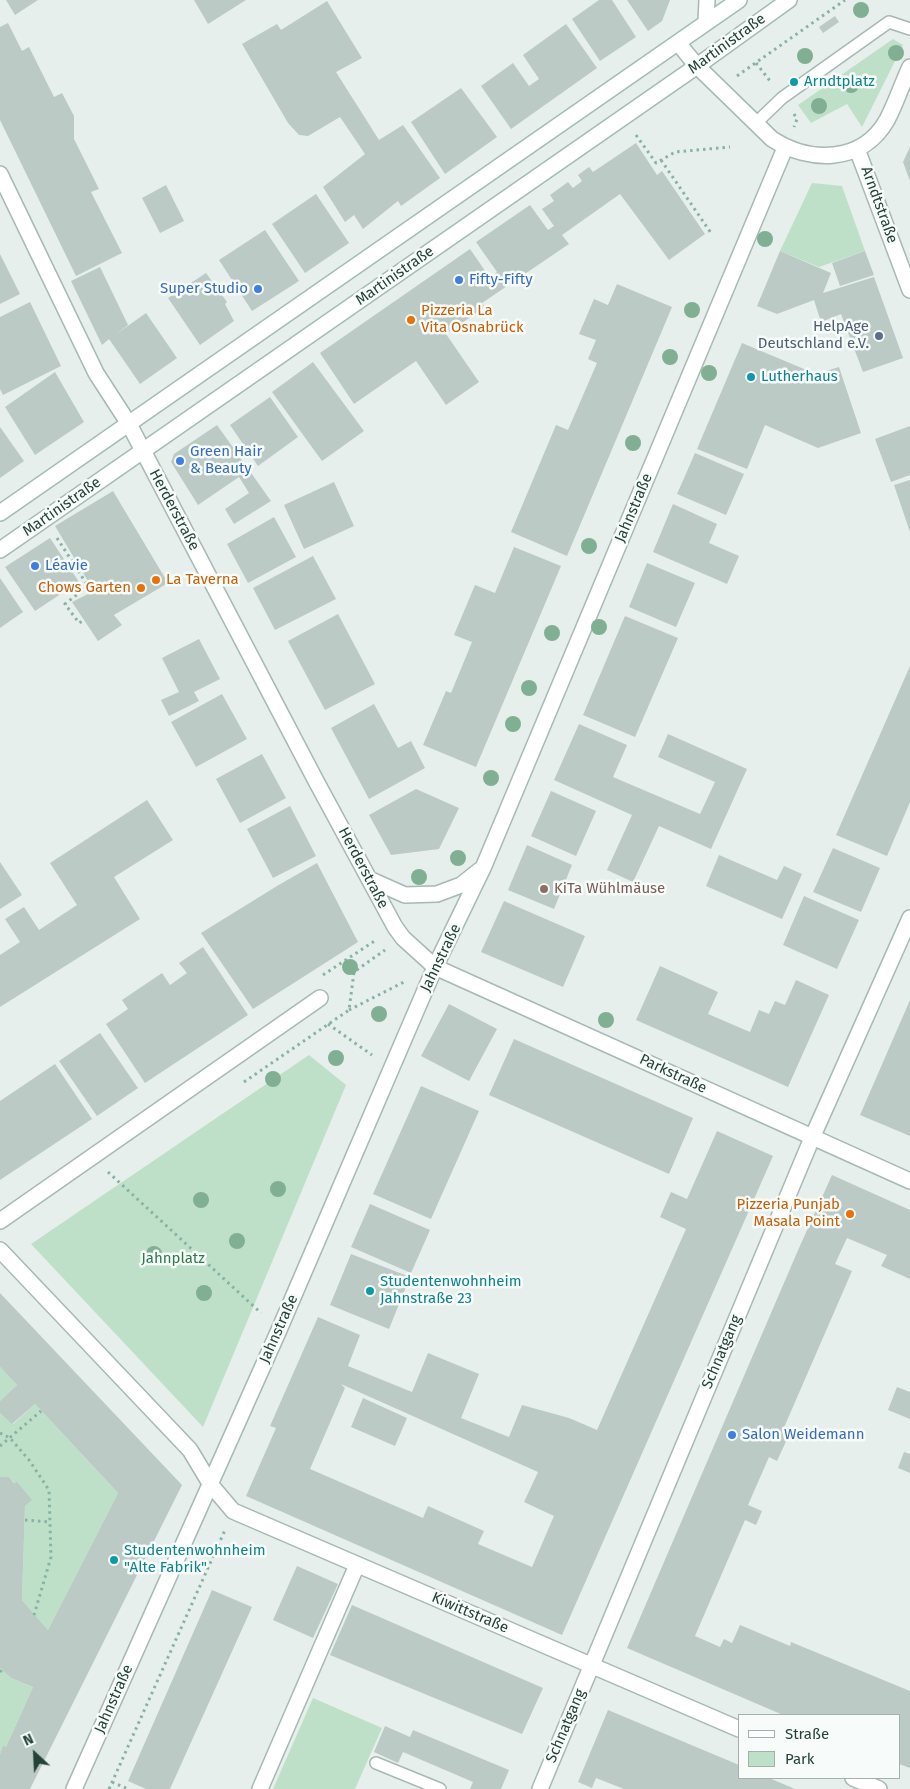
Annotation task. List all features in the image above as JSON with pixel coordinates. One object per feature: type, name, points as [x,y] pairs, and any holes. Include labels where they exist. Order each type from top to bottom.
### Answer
[{"type":"street","points":[[706,22],[707,0]]},
{"type":"street","name":"Martinistraße","points":[[0,513],[738,0]]},
{"type":"street","name":"Martinistraße","points":[[0,550],[697,66],[788,0]]},
{"type":"street","points":[[678,43],[719,89],[772,139],[785,148],[810,155],[835,156],[858,148],[873,138],[886,121],[910,66]]},
{"type":"street","name":"Jahnstraße","points":[[74,1789],[211,1485],[425,990],[483,868],[785,148]]},
{"type":"street","name":"Arndtstraße","points":[[858,148],[910,290]]},
{"type":"street","name":"Herderstraße","points":[[0,174],[96,373],[129,424],[142,452],[395,927],[403,938],[435,968]]},
{"type":"street","name":"Jahnstraße","points":[[369,879],[405,895],[437,894],[461,885],[483,868]]},
{"type":"street","name":"Schnatgang","points":[[540,1789],[812,1138],[910,918]]},
{"type":"street","name":"Parkstraße","points":[[435,968],[910,1181]]},
{"type":"street","points":[[0,1221],[320,998]]},
{"type":"street","points":[[0,1250],[190,1450],[211,1485]]},
{"type":"street","name":"Kiwittstraße","points":[[211,1485],[233,1511],[738,1729]]},
{"type":"street","points":[[260,1789],[357,1565]]},
{"type":"street","points":[[854,1779],[879,1789]]},
{"type":"lane","points":[[755,124],[782,98],[889,22],[910,29]]},
{"type":"lane","points":[[376,1764],[440,1789]]},
{"type":"path","points":[[719,89],[845,0]]},
{"type":"path","points":[[633,131],[656,163],[675,152],[730,147]]},
{"type":"path","points":[[661,160],[711,233]]},
{"type":"path","points":[[45,519],[88,586],[65,604],[79,623],[84,620]]},
{"type":"path","points":[[320,998],[311,983],[395,927]]},
{"type":"path","points":[[349,1010],[405,982],[425,990]]},
{"type":"path","points":[[328,1024],[391,1068]]},
{"type":"path","points":[[93,1158],[279,1330]]},
{"type":"path","points":[[0,1446],[41,1411]]},
{"type":"path","points":[[0,1433],[10,1438],[29,1460],[49,1490],[51,1557],[34,1615]]},
{"type":"path","points":[[109,1789],[233,1511]]},
{"type":"path","points":[[25,1520],[50,1522]]},
{"type":"path","points":[[112,1782],[128,1789]]},
{"type":"green space","points":[[893,39],[903,45],[862,127],[847,104],[811,123],[798,105]]},
{"type":"green space","points":[[812,183],[842,186],[865,251],[819,267],[780,251]]},
{"type":"green space","name":"Jahnplatz","points":[[309,1055],[346,1085],[203,1427],[31,1244]]},
{"type":"green space","points":[[0,1367],[17,1385],[0,1401]]},
{"type":"green space","points":[[35,1404],[118,1493],[48,1630],[22,1600],[25,1506],[31,1500],[9,1477],[0,1477],[0,1413],[13,1424]]},
{"type":"green space","points":[[0,1668],[11,1678],[33,1687],[6,1747],[3,1747],[0,1754]]},
{"type":"green space","points":[[313,1698],[382,1728],[355,1789],[273,1789]]},
{"type":"building","points":[[6,0],[38,0],[15,15]]},
{"type":"building","points":[[194,0],[246,0],[208,24]]},
{"type":"building","points":[[599,0],[612,0],[636,37],[600,61],[572,19]]},
{"type":"building","points":[[627,0],[670,0],[662,21],[648,31]]},
{"type":"building","points":[[327,1],[362,58],[336,72],[379,140],[403,125],[440,178],[401,206],[398,201],[363,229],[354,215],[345,222],[323,187],[365,154],[340,117],[308,136],[299,135],[288,123],[242,44],[277,24],[281,30]]},
{"type":"building","points":[[835,16],[839,22],[823,33],[819,27]]},
{"type":"building","points":[[8,23],[22,51],[29,47],[54,97],[62,93],[74,116],[74,139],[99,189],[91,192],[122,253],[76,276],[0,120],[0,27]]},
{"type":"building","points":[[566,24],[597,68],[511,129],[481,86],[513,63],[529,86],[539,79],[523,55]]},
{"type":"building","points":[[461,88],[497,137],[445,174],[411,122]]},
{"type":"building","points":[[636,143],[657,175],[662,171],[705,234],[669,260],[620,194],[562,235],[569,244],[482,303],[485,307],[446,334],[479,382],[446,405],[416,361],[354,404],[320,353],[470,249],[490,278],[497,272],[476,242],[530,205],[548,230],[554,226],[542,209],[554,201],[550,195],[568,182],[573,188],[582,181],[578,175],[589,167],[593,172]]},
{"type":"building","points":[[910,147],[910,181],[903,162]]},
{"type":"building","points":[[166,185],[184,221],[160,233],[142,198]]},
{"type":"building","points":[[316,194],[349,243],[305,273],[272,224]]},
{"type":"building","points":[[265,230],[299,281],[252,311],[219,260]]},
{"type":"building","points":[[780,251],[831,273],[823,293],[874,277],[903,358],[863,372],[841,314],[821,322],[814,300],[777,314],[757,306]]},
{"type":"building","points":[[865,251],[874,275],[840,286],[832,263]]},
{"type":"building","points":[[0,254],[20,294],[0,304]]},
{"type":"building","points":[[100,267],[128,325],[115,335],[146,313],[177,358],[140,384],[109,339],[102,345],[71,281]]},
{"type":"building","points":[[206,273],[227,302],[225,304],[234,321],[200,345],[168,298]]},
{"type":"building","points":[[617,284],[672,307],[567,556],[511,532],[556,425],[568,430],[597,363],[588,359],[596,340],[579,334],[594,299],[608,305]]},
{"type":"building","points":[[30,302],[61,366],[3,395],[0,389],[0,317]]},
{"type":"building","points":[[742,343],[816,374],[839,367],[861,433],[818,448],[765,425],[747,469],[697,449]]},
{"type":"building","points":[[313,362],[364,431],[322,461],[272,392]]},
{"type":"building","points":[[55,372],[84,422],[35,455],[5,407]]},
{"type":"building","points":[[270,397],[298,437],[258,466],[230,425]]},
{"type":"building","points":[[217,425],[271,501],[234,524],[225,509],[249,493],[239,477],[198,505],[171,462],[174,454]]},
{"type":"building","points":[[910,426],[910,475],[891,482],[875,439]]},
{"type":"building","points":[[0,427],[24,461],[0,478]]},
{"type":"building","points":[[695,453],[744,474],[726,515],[677,494]]},
{"type":"building","points":[[910,480],[910,532],[894,485]]},
{"type":"building","points":[[334,482],[354,526],[304,549],[284,505]]},
{"type":"building","points":[[113,491],[168,583],[114,615],[122,625],[98,641],[72,602],[94,591],[55,526]]},
{"type":"building","points":[[673,504],[717,524],[709,543],[739,556],[727,584],[653,552]]},
{"type":"building","points":[[274,517],[296,557],[248,583],[227,544]]},
{"type":"building","points":[[50,538],[79,582],[35,611],[5,567]]},
{"type":"building","points":[[514,547],[561,566],[476,767],[423,745],[446,691],[451,693],[472,642],[454,635],[475,585],[495,593]]},
{"type":"building","points":[[313,556],[336,599],[275,630],[253,588]]},
{"type":"building","points":[[647,563],[695,583],[676,627],[629,607]]},
{"type":"building","points":[[0,578],[23,612],[0,628]]},
{"type":"building","points":[[338,614],[375,684],[325,710],[288,641]]},
{"type":"building","points":[[625,616],[678,638],[635,737],[583,715]]},
{"type":"building","points":[[199,639],[220,679],[194,692],[199,701],[169,716],[161,700],[179,692],[162,658]]},
{"type":"building","points":[[910,666],[910,802],[887,856],[836,835]]},
{"type":"building","points":[[222,694],[247,739],[196,767],[171,722]]},
{"type":"building","points":[[374,704],[398,748],[411,741],[425,768],[369,799],[331,728]]},
{"type":"building","points":[[579,724],[627,745],[613,777],[700,814],[715,782],[658,757],[668,734],[747,769],[711,849],[659,826],[633,882],[607,870],[632,815],[554,780]]},
{"type":"building","points":[[262,754],[286,798],[240,823],[216,779]]},
{"type":"building","points":[[416,789],[459,808],[439,849],[391,855],[369,815]]},
{"type":"building","points":[[551,791],[596,811],[576,856],[531,836]]},
{"type":"building","points":[[147,800],[173,840],[114,877],[140,919],[0,1007],[0,955],[20,942],[5,919],[24,907],[39,930],[77,905],[50,863]]},
{"type":"building","points":[[290,806],[316,856],[273,878],[247,829]]},
{"type":"building","points":[[527,845],[572,865],[554,909],[508,890]]},
{"type":"building","points":[[833,848],[880,868],[861,912],[813,892]]},
{"type":"building","points":[[719,855],[777,880],[784,866],[802,874],[782,919],[706,886]]},
{"type":"building","points":[[0,862],[22,895],[0,909]]},
{"type":"building","points":[[317,863],[358,942],[253,1009],[201,933]]},
{"type":"building","points":[[804,896],[859,920],[837,969],[783,945]]},
{"type":"building","points":[[504,901],[585,936],[563,987],[481,952]]},
{"type":"building","points":[[203,947],[248,1015],[145,1083],[106,1024],[128,1009],[122,1000],[162,973],[170,985],[187,973],[179,963]]},
{"type":"building","points":[[660,966],[718,992],[708,1014],[750,1032],[759,1010],[769,1014],[775,1001],[785,1005],[796,980],[829,995],[788,1087],[636,1020]]},
{"type":"building","points":[[910,1000],[910,1136],[860,1115]]},
{"type":"building","points":[[449,1004],[497,1029],[469,1081],[421,1056]]},
{"type":"building","points":[[100,1033],[138,1088],[97,1116],[59,1061]]},
{"type":"building","points":[[514,1039],[693,1118],[669,1174],[489,1095]]},
{"type":"building","points":[[55,1064],[92,1119],[0,1180],[0,1101]]},
{"type":"building","points":[[421,1086],[479,1111],[431,1219],[373,1194]]},
{"type":"building","points":[[717,1131],[773,1156],[562,1635],[246,1496],[276,1428],[270,1426],[318,1317],[360,1335],[348,1366],[412,1392],[428,1353],[479,1374],[461,1418],[509,1437],[522,1405],[569,1418],[597,1430],[686,1229],[660,1217],[671,1192],[687,1199]],"holes":[[[341,1384],[538,1472],[524,1502],[554,1516],[532,1567],[478,1544],[484,1531],[428,1506],[423,1518],[310,1469],[345,1388]]]},
{"type":"building","points":[[832,1175],[910,1210],[910,1279],[881,1266],[887,1255],[847,1238],[835,1264],[852,1271],[782,1432],[789,1435],[777,1461],[769,1457],[748,1505],[762,1511],[756,1525],[745,1520],[695,1636],[720,1647],[724,1639],[732,1643],[740,1625],[790,1646],[791,1642],[910,1691],[910,1768],[900,1764],[900,1714],[781,1714],[627,1648]]},
{"type":"building","points":[[370,1204],[430,1230],[411,1273],[351,1247]]},
{"type":"building","name":"Studentenwohnheim Jahnstraße 23","points":[[351,1254],[410,1277],[389,1329],[330,1305]]},
{"type":"building","name":"Studentenwohnheim \"Alte Fabrik\"","points":[[0,1293],[182,1485],[30,1789],[0,1789],[0,1754],[3,1746],[6,1747],[33,1687],[11,1678],[0,1668],[0,1477],[9,1477],[14,1483],[17,1482],[32,1500],[25,1506],[22,1600],[48,1630],[118,1493],[35,1404],[12,1424],[0,1413],[0,1401],[17,1385],[0,1367]]},
{"type":"building","points":[[897,1387],[910,1392],[910,1419],[888,1410]]},
{"type":"building","points":[[363,1398],[407,1418],[395,1446],[351,1427]]},
{"type":"building","points":[[904,1452],[910,1454],[910,1473],[898,1468]]},
{"type":"building","points":[[297,1566],[338,1584],[313,1638],[273,1620]]},
{"type":"building","points":[[212,1590],[252,1607],[170,1789],[146,1789],[128,1781]]},
{"type":"building","points":[[352,1605],[543,1688],[522,1734],[330,1655]]},
{"type":"building","points":[[608,1710],[738,1765],[738,1779],[771,1779],[795,1789],[624,1789],[596,1778],[592,1788],[578,1782]]},
{"type":"building","points":[[385,1726],[410,1737],[413,1730],[509,1770],[501,1789],[470,1789],[473,1782],[403,1752],[398,1763],[374,1752]]},
{"type":"place","name":"Arndtplatz","points":[[794,82]]},
{"type":"place","name":"Fifty-Fifty","points":[[459,280]]},
{"type":"place","name":"Super Studio","points":[[258,289]]},
{"type":"place","name":"Pizzeria La Vita Osnabrück","points":[[411,320]]},
{"type":"place","name":"HelpAge Deutschland e.V.","points":[[879,336]]},
{"type":"place","name":"Lutherhaus","points":[[751,377]]},
{"type":"place","name":"Green Hair & Beauty","points":[[180,461]]},
{"type":"place","name":"Léavie","points":[[35,566]]},
{"type":"place","name":"La Taverna","points":[[156,580]]},
{"type":"place","name":"Chows Garten","points":[[141,588]]},
{"type":"place","name":"KiTa Wühlmäuse","points":[[544,889]]},
{"type":"place","name":"Pizzeria Punjab Masala Point","points":[[850,1214]]},
{"type":"place","name":"Studentenwohnheim Jahnstraße 23","points":[[370,1291]]},
{"type":"place","name":"Salon Weidemann","points":[[732,1435]]},
{"type":"place","name":"Studentenwohnheim \"Alte Fabrik\"","points":[[114,1560]]}]
